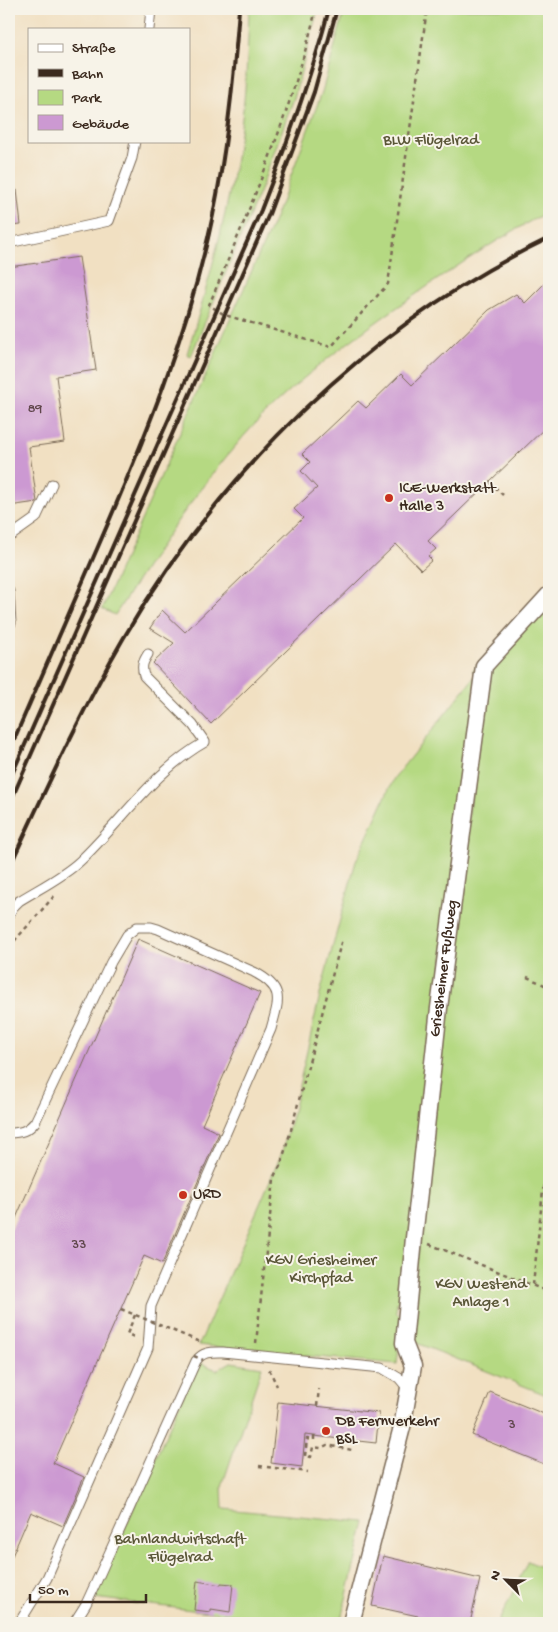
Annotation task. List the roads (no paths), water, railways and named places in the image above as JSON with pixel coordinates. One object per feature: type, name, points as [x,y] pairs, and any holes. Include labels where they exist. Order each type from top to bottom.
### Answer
[{"type":"street","name":"Griesheimer Fußweg","points":[[409,1390],[413,1366],[404,1343],[414,1238],[439,1008],[484,666],[549,595]]},
{"type":"street","points":[[352,1623],[402,1427],[409,1390]]},
{"type":"lane","points":[[149,28],[151,9]]},
{"type":"lane","points":[[9,243],[109,221],[132,158],[135,142]]},
{"type":"lane","points":[[9,535],[12,535],[36,518],[52,484]]},
{"type":"lane","points":[[9,591],[11,623]]},
{"type":"lane","points":[[9,915],[19,901],[75,865],[177,760],[205,742],[193,725],[144,676],[141,668],[148,654]]},
{"type":"lane","points":[[9,1133],[30,1129],[35,1122],[112,962],[127,935],[137,928],[151,927],[158,929],[254,972],[267,979],[275,987],[279,1002],[271,1028],[151,1306],[148,1348],[50,1570],[19,1623]]},
{"type":"lane","points":[[74,1623],[86,1604],[200,1355],[207,1352],[224,1352],[382,1368],[399,1378],[409,1390]]},
{"type":"railway","points":[[9,751],[132,468],[178,343],[203,258],[213,215],[226,139],[239,9]]},
{"type":"railway","points":[[9,781],[261,210],[298,111],[329,9]]},
{"type":"railway","points":[[9,805],[269,214],[314,92],[337,9]]},
{"type":"railway","points":[[9,868],[107,667],[162,576],[206,517],[255,460],[307,407],[363,357],[422,313],[484,273],[549,238]]},
{"type":"place","name":"ICE-Werkstatt Halle 3","points":[[389,498]]},
{"type":"place","name":"URD","points":[[183,1195]]},
{"type":"place","name":"DB Fernverkehr BSL","points":[[326,1431]]},
{"type":"park label","name":"BLW Flügelrad","points":[[431,141]]},
{"type":"park label","name":"KGV Griesheimer Kirchpfad","points":[[321,1270]]},
{"type":"park label","name":"KGV Westend Anlage 1","points":[[481,1294]]},
{"type":"park label","name":"Bahnlandwirtschaft Flügelrad","points":[[180,1549]]}]
